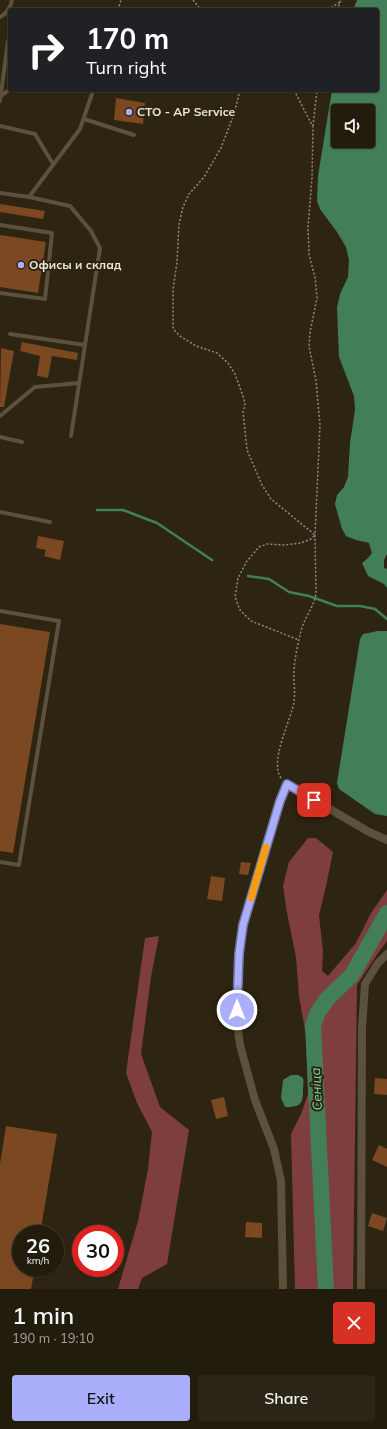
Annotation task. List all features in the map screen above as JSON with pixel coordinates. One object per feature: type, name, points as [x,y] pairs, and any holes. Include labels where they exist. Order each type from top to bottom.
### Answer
[{"type":"street","points":[[283,1289],[282,1193],[280,1176],[274,1149],[255,1100],[240,1045],[237,1022],[239,954],[243,925],[274,818],[287,784],[369,832],[387,840]]},
{"type":"street","points":[[361,1289],[362,1036],[365,984],[378,963],[387,954]]},
{"type":"lane","points":[[0,17],[4,15],[8,9]]},
{"type":"lane","points":[[0,98],[8,41]]},
{"type":"lane","points":[[0,98],[8,91]]},
{"type":"lane","points":[[29,197],[80,129],[93,92]]},
{"type":"lane","points":[[84,118],[134,134]]},
{"type":"lane","points":[[0,126],[35,134],[53,164]]},
{"type":"lane","points":[[0,193],[29,197],[70,206],[92,231],[100,248],[72,436]]},
{"type":"lane","points":[[0,225],[52,233],[45,299],[0,293]]},
{"type":"lane","points":[[10,334],[85,345]]},
{"type":"lane","points":[[0,416],[35,387],[80,384]]},
{"type":"lane","points":[[0,437],[22,442]]},
{"type":"lane","points":[[0,512],[50,522]]},
{"type":"lane","points":[[0,611],[59,621],[19,865],[0,862]]},
{"type":"path","points":[[193,0],[199,8]]},
{"type":"path","points":[[331,8],[340,1]]},
{"type":"path","points":[[240,92],[234,114],[221,148],[204,177],[189,194],[183,207],[179,224],[177,262],[173,290],[173,326],[174,330],[180,336],[196,346],[218,353],[228,363],[235,374],[242,391],[245,406],[243,412],[247,450],[262,485],[271,499],[315,535]]},
{"type":"path","points":[[295,92],[313,127]]},
{"type":"path","points":[[287,784],[280,776],[278,765],[281,745],[293,709],[296,693],[294,671],[301,629],[313,607],[316,594],[315,535],[320,425],[316,381],[309,346],[310,332],[317,298],[315,277],[309,255],[308,227],[312,178],[313,127],[317,92]]},
{"type":"path","points":[[299,640],[251,621],[240,610],[236,597],[238,578],[247,561],[259,548],[267,544],[284,545],[301,543],[311,539],[315,535]]},
{"type":"shaded area","points":[[357,0],[387,0],[387,554],[384,560],[384,568],[387,569],[387,588],[384,584],[368,576],[362,563],[372,553],[369,543],[346,536],[342,529],[335,504],[337,495],[344,487],[348,477],[350,443],[355,410],[354,396],[339,357],[337,308],[340,294],[348,277],[349,260],[346,247],[320,209],[317,201],[318,176],[332,92],[379,92],[379,8],[354,8]]},
{"type":"shaded area","points":[[387,631],[387,816],[375,814],[339,789],[337,783],[360,639],[363,634]]},
{"type":"shaded area","points":[[308,838],[316,838],[333,852],[319,915],[323,952],[322,971],[328,976],[356,943],[371,913],[387,890],[387,941],[357,985],[353,1289],[295,1289],[291,1134],[301,1114],[308,1094],[306,1036],[299,996],[296,957],[283,886],[289,862]]},
{"type":"shaded area","points":[[159,936],[151,977],[141,1054],[160,1107],[189,1130],[167,1264],[142,1278],[138,1289],[118,1289],[122,1277],[124,1277],[124,1269],[138,1221],[148,1169],[152,1132],[137,1103],[126,1073],[145,938]]},
{"type":"shaded area","points":[[291,1075],[298,1075],[303,1078],[303,1096],[301,1102],[297,1106],[285,1107],[281,1098],[283,1080]]},
{"type":"building","name":"СТО - AP Service","points":[[116,98],[145,103],[143,124],[114,120]]},
{"type":"building","points":[[0,204],[45,211],[43,219],[0,212]]},
{"type":"building","name":"Офисы и склад","points":[[0,235],[46,242],[38,293],[0,287]]},
{"type":"building","points":[[22,342],[78,353],[77,360],[52,356],[48,378],[37,376],[40,356],[20,351]]},
{"type":"building","points":[[1,348],[14,351],[4,407],[0,407]]},
{"type":"building","points":[[38,536],[64,541],[60,560],[44,556],[46,550],[36,548]]},
{"type":"building","points":[[0,624],[50,632],[13,853],[0,851]]},
{"type":"building","points":[[241,862],[251,863],[248,875],[239,874]]},
{"type":"building","points":[[211,876],[225,878],[222,901],[207,899]]},
{"type":"building","points":[[375,1078],[387,1079],[387,1095],[374,1094]]},
{"type":"building","points":[[224,1097],[228,1116],[216,1119],[211,1100]]},
{"type":"building","points":[[6,1126],[57,1134],[42,1225],[12,1225],[12,1277],[33,1277],[31,1289],[0,1289],[0,1164]]},
{"type":"building","points":[[379,1145],[387,1149],[387,1167],[372,1160]]},
{"type":"building","points":[[372,1213],[387,1218],[383,1231],[368,1226]]},
{"type":"building","points":[[246,1222],[262,1223],[262,1238],[245,1237]]},
{"type":"waterway","points":[[97,510],[123,510],[157,523],[212,560]]},
{"type":"waterway","points":[[248,576],[269,579],[289,592],[309,596],[337,606],[360,606],[375,609],[387,619]]},
{"type":"waterway","name":"Сеніца","points":[[326,1289],[313,1026],[317,1014],[327,999],[352,975],[387,913]]},
{"type":"slow traffic","points":[[251,898],[266,847]]},
{"type":"place","name":"СТО - AP Service","points":[[129,112]]},
{"type":"place","name":"Офисы и склад","points":[[21,265]]},
{"type":"route","points":[[237,1010],[237,972],[243,925],[280,801],[287,784],[314,800]]}]
